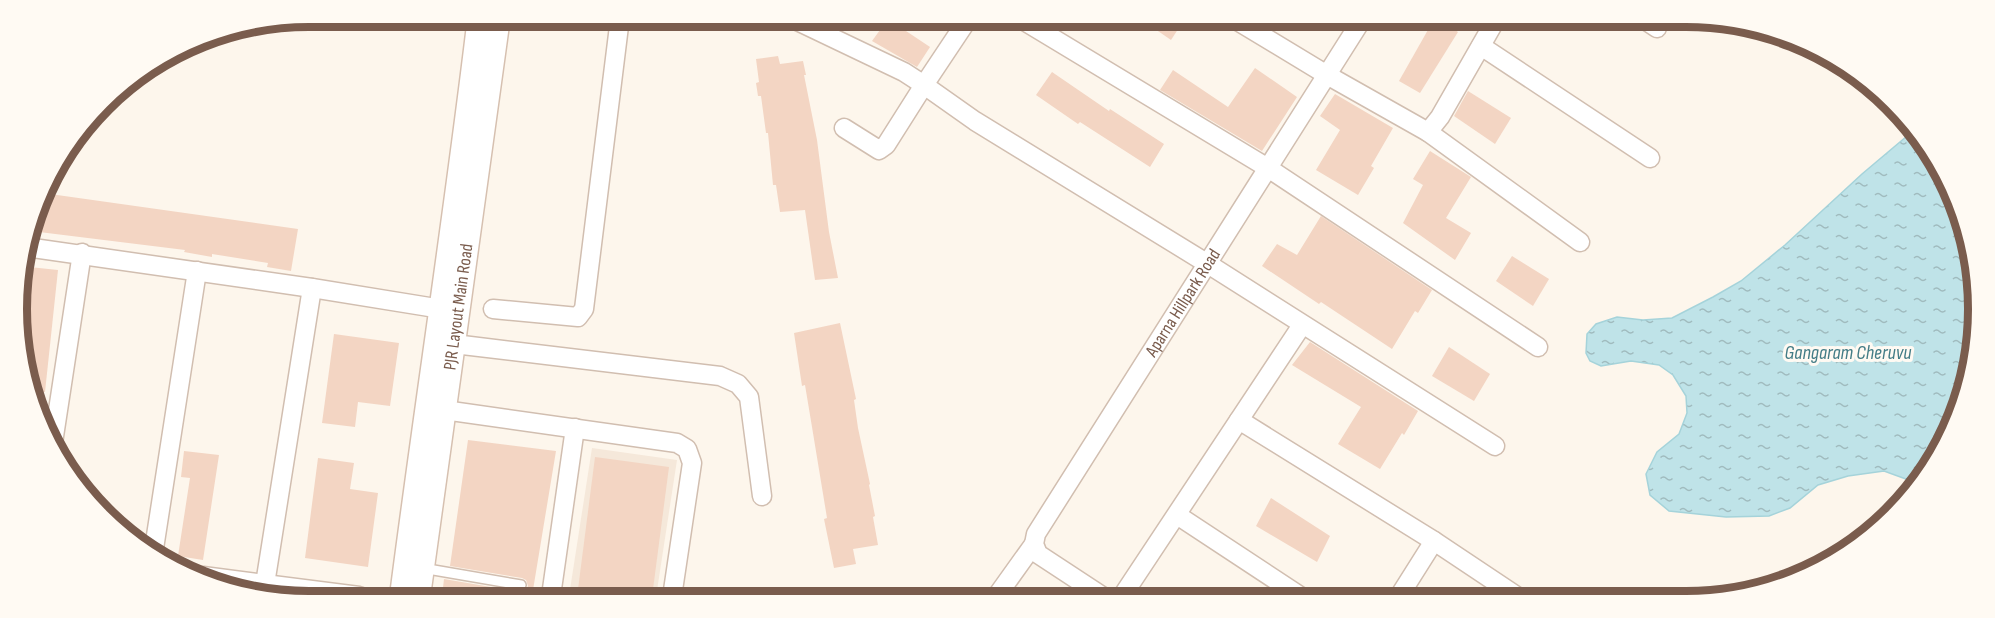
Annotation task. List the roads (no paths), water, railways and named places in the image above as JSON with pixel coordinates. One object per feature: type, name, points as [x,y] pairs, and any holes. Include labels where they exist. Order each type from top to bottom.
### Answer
[{"type":"street","points":[[403,591],[450,311],[479,27]]},
{"type":"street","name":"PJR Layout Main Road","points":[[419,591],[454,344],[450,311],[496,27]]},
{"type":"street","points":[[492,309],[578,317],[584,309],[619,27]]},
{"type":"street","points":[[810,27],[904,72],[975,121],[1208,264],[1495,446]]},
{"type":"street","points":[[844,128],[879,150],[886,145],[963,27]]},
{"type":"street","points":[[1034,27],[1268,168],[1538,347]]},
{"type":"street","points":[[1248,27],[1428,132],[1580,242]]},
{"type":"street","name":"Aparna Hillpark Road","points":[[1000,591],[1034,544],[1036,534],[1047,516],[1357,27]]},
{"type":"street","points":[[1428,132],[1440,117],[1492,27]]},
{"type":"street","points":[[1481,46],[1650,158]]},
{"type":"street","points":[[34,247],[450,311]]},
{"type":"street","points":[[55,431],[82,253]]},
{"type":"street","points":[[155,545],[197,271]]},
{"type":"street","points":[[265,584],[312,288]]},
{"type":"street","points":[[1125,591],[1302,325]]},
{"type":"street","points":[[454,344],[720,376],[738,384],[749,397],[762,496]]},
{"type":"street","points":[[444,410],[677,442],[687,449],[692,464],[673,591]]},
{"type":"street","points":[[1239,420],[1510,591]]},
{"type":"street","points":[[552,591],[575,428]]},
{"type":"street","points":[[1176,515],[1292,591]]},
{"type":"street","points":[[1402,591],[1434,541]]},
{"type":"street","points":[[1034,544],[1038,554],[1094,591]]},
{"type":"street","points":[[231,580],[319,591]]},
{"type":"lane","points":[[422,568],[521,585]]},
{"type":"water","name":"Gangaram Cheruvu","points":[[1908,135],[1930,168],[1947,201],[1963,254],[1968,309],[1963,364],[1947,417],[1930,450],[1910,481],[1884,471],[1848,476],[1818,485],[1790,508],[1769,516],[1726,517],[1669,511],[1650,495],[1646,474],[1657,452],[1679,434],[1687,413],[1686,396],[1673,375],[1659,365],[1631,361],[1601,366],[1590,361],[1586,353],[1587,334],[1596,324],[1617,317],[1643,320],[1672,318],[1741,281],[1785,245]]}]
